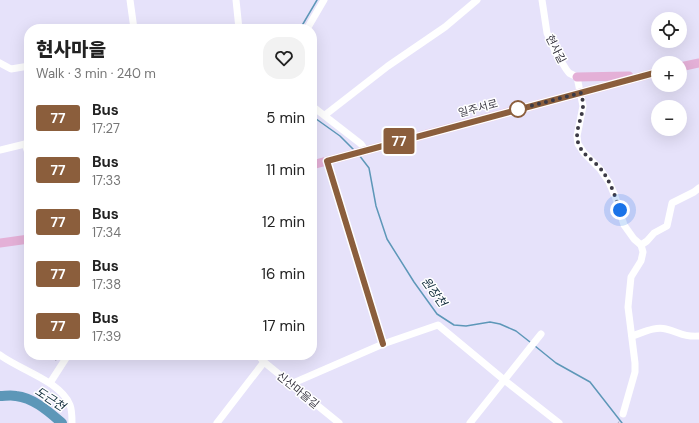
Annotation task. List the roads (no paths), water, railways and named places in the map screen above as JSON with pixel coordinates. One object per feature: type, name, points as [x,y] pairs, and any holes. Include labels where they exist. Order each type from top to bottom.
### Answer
[{"type":"main road","points":[[687,66],[699,63]]},
{"type":"main road","name":"일주서로","points":[[317,164],[651,74]]},
{"type":"main road","points":[[577,77],[646,75]]},
{"type":"main road","points":[[0,243],[24,241]]},
{"type":"street","points":[[130,0],[133,24]]},
{"type":"street","points":[[236,0],[238,24]]},
{"type":"street","points":[[311,24],[324,0]]},
{"type":"street","points":[[325,115],[388,66],[446,27],[477,0]]},
{"type":"street","name":"현사길","points":[[542,0],[546,29],[550,42],[566,70],[577,77]]},
{"type":"street","points":[[0,63],[11,69],[24,67]]},
{"type":"street","points":[[577,77],[583,106],[577,136],[578,144],[584,153],[600,169],[609,182],[624,225],[634,239],[641,245],[643,252],[641,261],[631,277],[628,307],[635,372],[623,414]]},
{"type":"street","points":[[317,109],[361,144],[360,151]]},
{"type":"street","points":[[0,150],[24,144]]},
{"type":"street","points":[[327,161],[383,344]]},
{"type":"street","points":[[641,245],[654,233],[667,226],[672,203],[699,188]]},
{"type":"street","points":[[291,384],[383,344],[438,325],[559,423]]},
{"type":"street","points":[[632,336],[659,328],[665,328],[685,336],[699,336]]},
{"type":"street","points":[[470,423],[503,379],[540,336]]},
{"type":"street","points":[[0,355],[50,383],[64,394],[71,406],[72,423]]},
{"type":"street","points":[[50,383],[65,360]]},
{"type":"street","points":[[217,423],[264,362]]},
{"type":"street","name":"신산마을길","points":[[264,362],[339,423]]},
{"type":"waterway","name":"원장천","points":[[303,24],[317,0]]},
{"type":"waterway","name":"원장천","points":[[317,120],[340,136],[354,150]]},
{"type":"waterway","name":"원장천","points":[[359,155],[369,168],[376,206],[387,239],[414,282],[437,314],[454,325],[466,326],[490,322],[500,324],[516,331],[530,342]]},
{"type":"waterway","name":"원장천","points":[[535,346],[556,363],[590,382],[622,423]]},
{"type":"waterway","name":"도근천","points":[[0,396],[23,397],[41,406],[62,423]]}]
